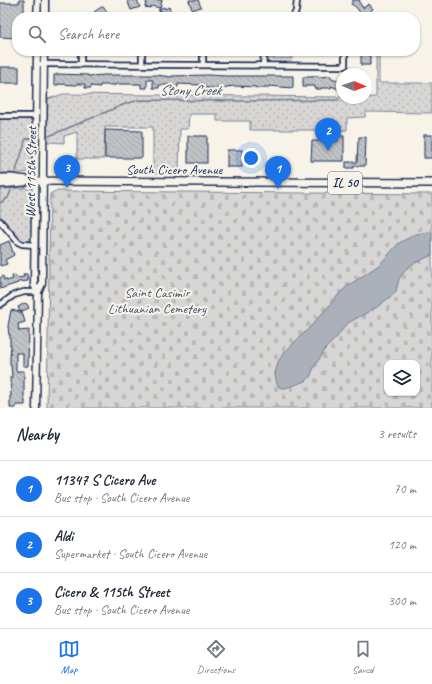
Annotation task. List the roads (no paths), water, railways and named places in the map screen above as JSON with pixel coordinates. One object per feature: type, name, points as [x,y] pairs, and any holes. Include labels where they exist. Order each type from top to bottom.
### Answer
[{"type":"main road","name":"IL 50","points":[[0,178],[39,181]]},
{"type":"main road","name":"IL 50","points":[[0,184],[39,181]]},
{"type":"main road","name":"South Cicero Avenue","points":[[39,181],[432,183]]},
{"type":"street","points":[[38,0],[38,12]]},
{"type":"street","points":[[45,0],[45,12]]},
{"type":"street","points":[[296,12],[297,0]]},
{"type":"street","name":"West 115th Street","points":[[36,408],[38,292],[42,284],[36,116],[37,56]]},
{"type":"street","name":"West 115th Street","points":[[38,292],[34,285],[35,244],[44,56]]},
{"type":"street","points":[[81,56],[81,64]]},
{"type":"street","points":[[142,56],[142,64]]},
{"type":"street","points":[[203,56],[203,65]]},
{"type":"street","points":[[264,56],[264,65]]},
{"type":"street","points":[[37,64],[345,66],[345,56]]},
{"type":"street","points":[[0,116],[36,116]]},
{"type":"street","points":[[0,221],[18,242],[22,244],[35,244]]},
{"type":"street","points":[[0,305],[14,295],[24,292],[38,292]]},
{"type":"waterway","name":"Stony Creek","points":[[49,136],[125,104],[139,100],[336,100]]},
{"type":"waterway","name":"Stony Creek","points":[[16,171],[25,140],[32,137]]},
{"type":"waterway","name":"Stony Creek","points":[[0,203],[8,198],[11,190]]},
{"type":"place","name":"Aldi","points":[[328,151]]},
{"type":"place","name":"Cicero & 115th Street","points":[[67,188]]},
{"type":"place","name":"11347 S Cicero Ave","points":[[278,189]]},
{"type":"park label","name":"Saint Casimir Lithuanian Cemetery","points":[[157,300]]}]
